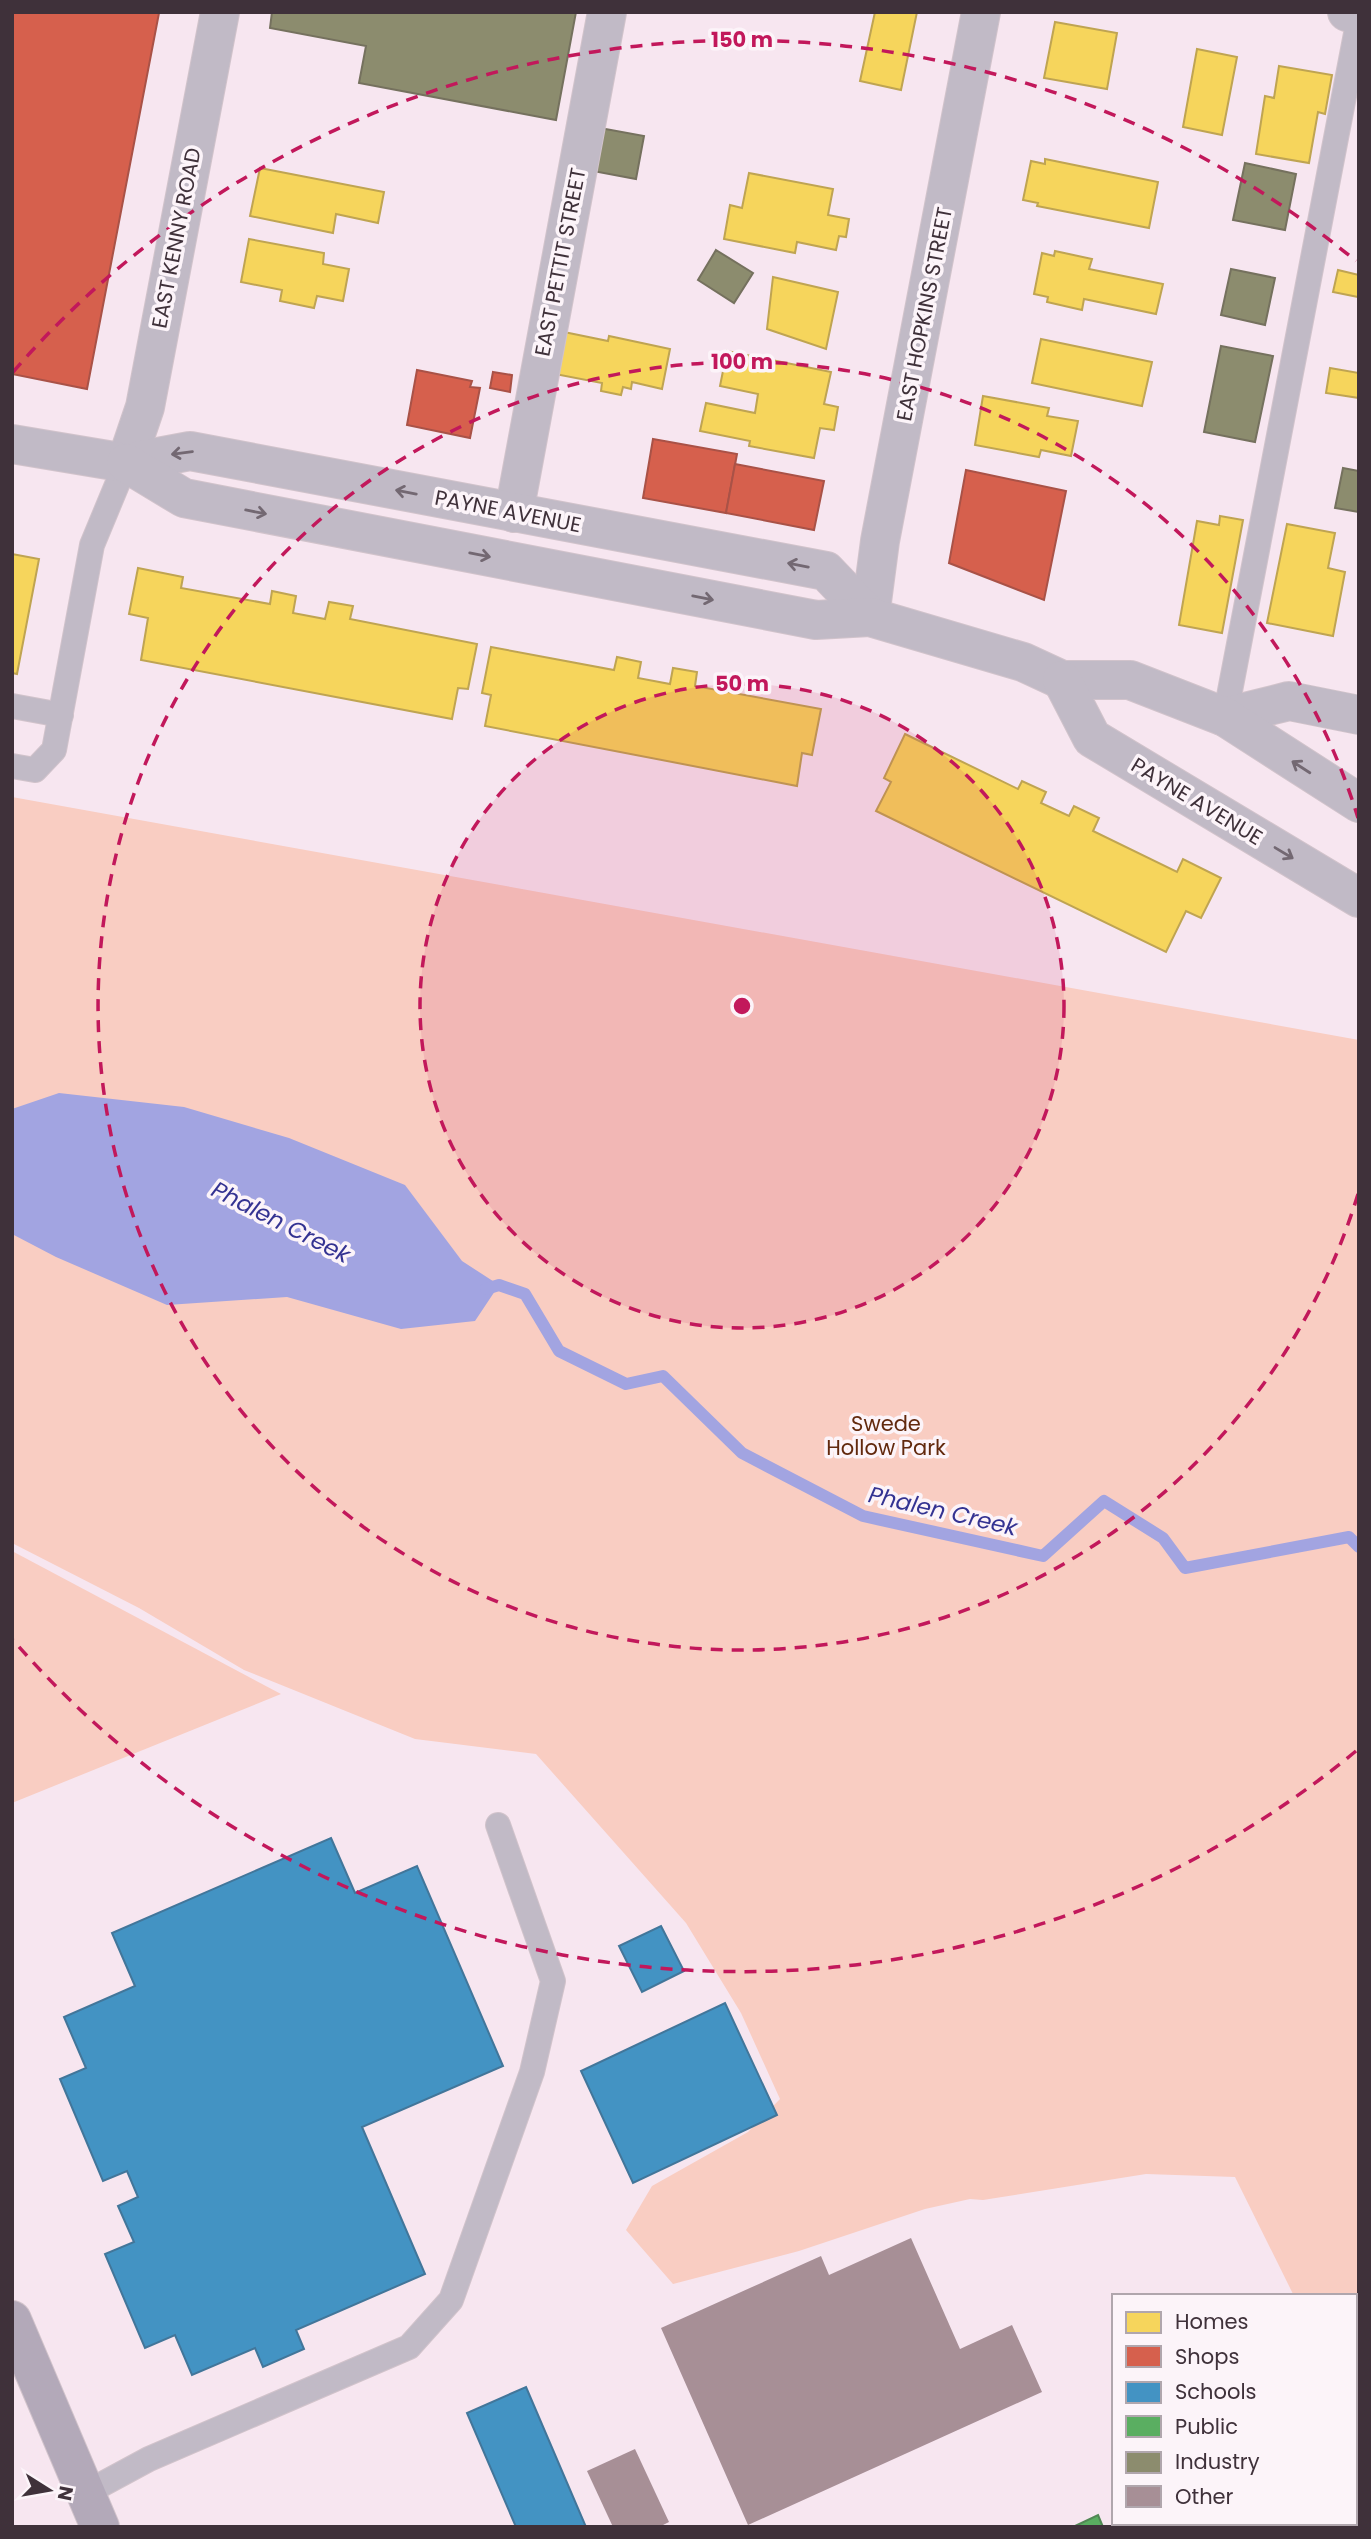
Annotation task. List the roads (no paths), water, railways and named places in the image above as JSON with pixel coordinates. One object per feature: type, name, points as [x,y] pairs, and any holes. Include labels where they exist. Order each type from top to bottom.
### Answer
[{"type":"main road","points":[[12,2320],[93,2510]]},
{"type":"street","name":"EAST KENNY ROAD","points":[[126,463],[145,407],[220,12]]},
{"type":"street","name":"EAST PETTIT STREET","points":[[514,513],[607,12]]},
{"type":"street","name":"EAST HOPKINS STREET","points":[[870,617],[880,541],[981,12]]},
{"type":"street","points":[[1347,12],[1359,16]]},
{"type":"street","name":"PAYNE AVENUE","points":[[12,444],[126,463],[190,451],[826,571],[870,617]]},
{"type":"street","name":"PAYNE AVENUE","points":[[126,463],[184,498],[816,620],[870,617],[1023,662],[1062,680],[1130,680],[1225,717],[1359,803]]},
{"type":"street","name":"PAYNE AVENUE","points":[[1062,680],[1092,738],[1359,898]]},
{"type":"street","points":[[1225,717],[1290,701],[1359,715]]},
{"type":"lane","points":[[1225,717],[1359,16]]},
{"type":"lane","points":[[12,766],[35,770],[54,750],[92,545],[126,463]]},
{"type":"lane","points":[[12,706],[61,715]]},
{"type":"lane","points":[[93,2510],[149,2459],[409,2347],[452,2300],[532,2073],[553,1981],[498,1825]]},
{"type":"water","points":[[59,1093],[184,1107],[289,1138],[405,1185],[462,1261],[499,1285],[475,1321],[401,1329],[287,1297],[167,1305],[56,1257],[12,1234],[12,1109]]},
{"type":"waterway","name":"Phalen Creek","points":[[486,1289],[499,1285],[525,1294],[559,1351],[626,1384],[663,1376],[742,1453],[863,1516],[1043,1556],[1104,1501],[1163,1538],[1185,1568],[1349,1537],[1359,1547]]},
{"type":"park label","name":"Swede Hollow Park","points":[[886,1435]]}]
